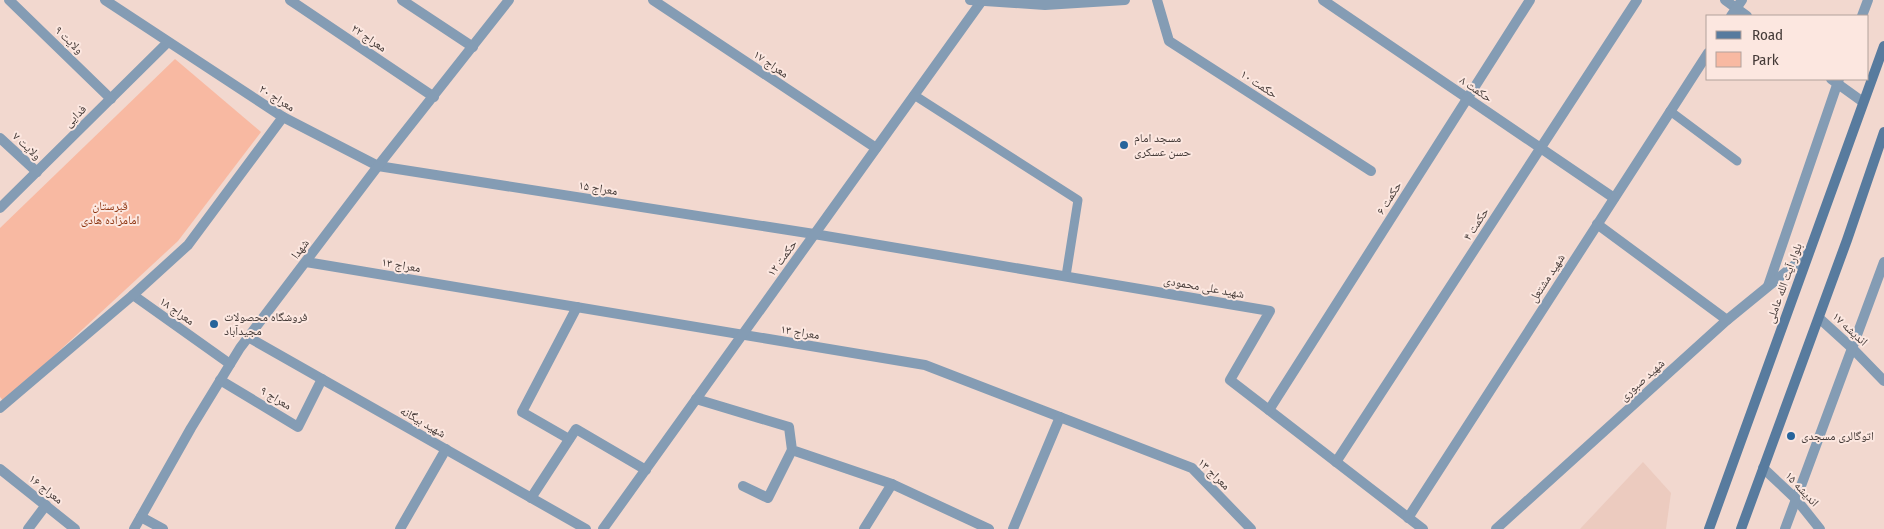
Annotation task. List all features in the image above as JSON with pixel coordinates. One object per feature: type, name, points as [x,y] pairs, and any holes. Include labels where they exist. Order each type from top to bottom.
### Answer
[{"type":"main road","name":"بلوار آیت‌ الله عاملی","points":[[1709,529],[1884,46]]},
{"type":"main road","points":[[1741,529],[1881,153],[1884,132]]},
{"type":"street","name":"ولایت ۹","points":[[9,0],[111,99]]},
{"type":"street","name":"معراج ۲۰","points":[[105,0],[282,117],[378,166]]},
{"type":"street","name":"معراج ۲۲","points":[[290,0],[434,97]]},
{"type":"street","points":[[402,0],[473,47]]},
{"type":"street","name":"شهدا","points":[[134,529],[191,428],[248,337],[378,166],[509,0]]},
{"type":"street","name":"معراج ۱۷","points":[[653,0],[876,148]]},
{"type":"street","points":[[970,0],[1045,5],[1125,0]]},
{"type":"street","name":"حکمت ۱۰","points":[[1157,0],[1169,41],[1371,171]]},
{"type":"street","name":"حکمت ۸","points":[[1323,0],[1614,198]]},
{"type":"street","name":"حکمت ۶","points":[[1269,410],[1530,0]]},
{"type":"street","name":"حکمت ۴","points":[[1336,462],[1637,0]]},
{"type":"street","points":[[1725,0],[1736,8]]},
{"type":"street","points":[[1862,15],[1868,0]]},
{"type":"street","name":"حکمت ۱۲","points":[[603,529],[981,2]]},
{"type":"street","name":"فدایی","points":[[0,208],[168,42]]},
{"type":"street","name":"شهید مشتعل","points":[[1408,518],[1706,56]]},
{"type":"street","points":[[1768,287],[1836,80],[1863,102]]},
{"type":"street","points":[[0,408],[133,295],[188,245],[282,117]]},
{"type":"street","name":"ولایت ۷","points":[[0,138],[36,172]]},
{"type":"street","name":"معراج ۱۵","points":[[378,166],[814,234]]},
{"type":"street","points":[[1597,224],[1727,320]]},
{"type":"street","name":"شهید علی محمودی","points":[[814,234],[1270,311],[1230,380],[1423,529]]},
{"type":"street","name":"شهید صبوری","points":[[1496,529],[1727,320],[1808,254]]},
{"type":"street","name":"معراج ۱۳","points":[[306,262],[925,365],[1192,468],[1251,529]]},
{"type":"street","points":[[1785,529],[1884,262]]},
{"type":"street","name":"معراج ۱۸","points":[[133,295],[230,364]]},
{"type":"street","points":[[569,439],[522,412],[577,307]]},
{"type":"street","name":"اندیشه ۱۷","points":[[1819,318],[1884,381]]},
{"type":"street","name":"شهید بیگانه","points":[[248,337],[586,529]]},
{"type":"street","name":"معراج ۹","points":[[220,380],[298,426],[322,379]]},
{"type":"street","points":[[696,399],[789,427],[792,450],[768,498],[743,486]]},
{"type":"street","points":[[1013,529],[1060,417]]},
{"type":"street","points":[[531,498],[576,429],[646,470]]},
{"type":"street","points":[[400,529],[446,449]]},
{"type":"street","points":[[792,450],[892,484],[990,529]]},
{"type":"street","name":"اندیشه ۱۵","points":[[1763,468],[1796,499],[1820,529]]},
{"type":"street","name":"معراج ۱۶","points":[[0,469],[76,529]]},
{"type":"street","points":[[864,529],[892,484]]},
{"type":"street","points":[[28,529],[46,505]]},
{"type":"street","points":[[141,517],[163,529]]},
{"type":"lane","points":[[914,95],[1078,200],[1066,276]]},
{"type":"lane","points":[[1670,111],[1737,160]]},
{"type":"shaded area","points":[[1643,462],[1671,493],[1666,529],[1580,529]]},
{"type":"green space","name":"قبرستان امامزاده هادی","points":[[175,59],[261,132],[178,241],[4,402],[0,397],[0,228]]},
{"type":"place","name":"مسجد امام حسن عسکری","points":[[1124,145]]},
{"type":"place","name":"فروشگاه محصولات مجیدآباد","points":[[214,324]]},
{"type":"place","name":"اتوگالری مسجدی","points":[[1791,436]]}]
